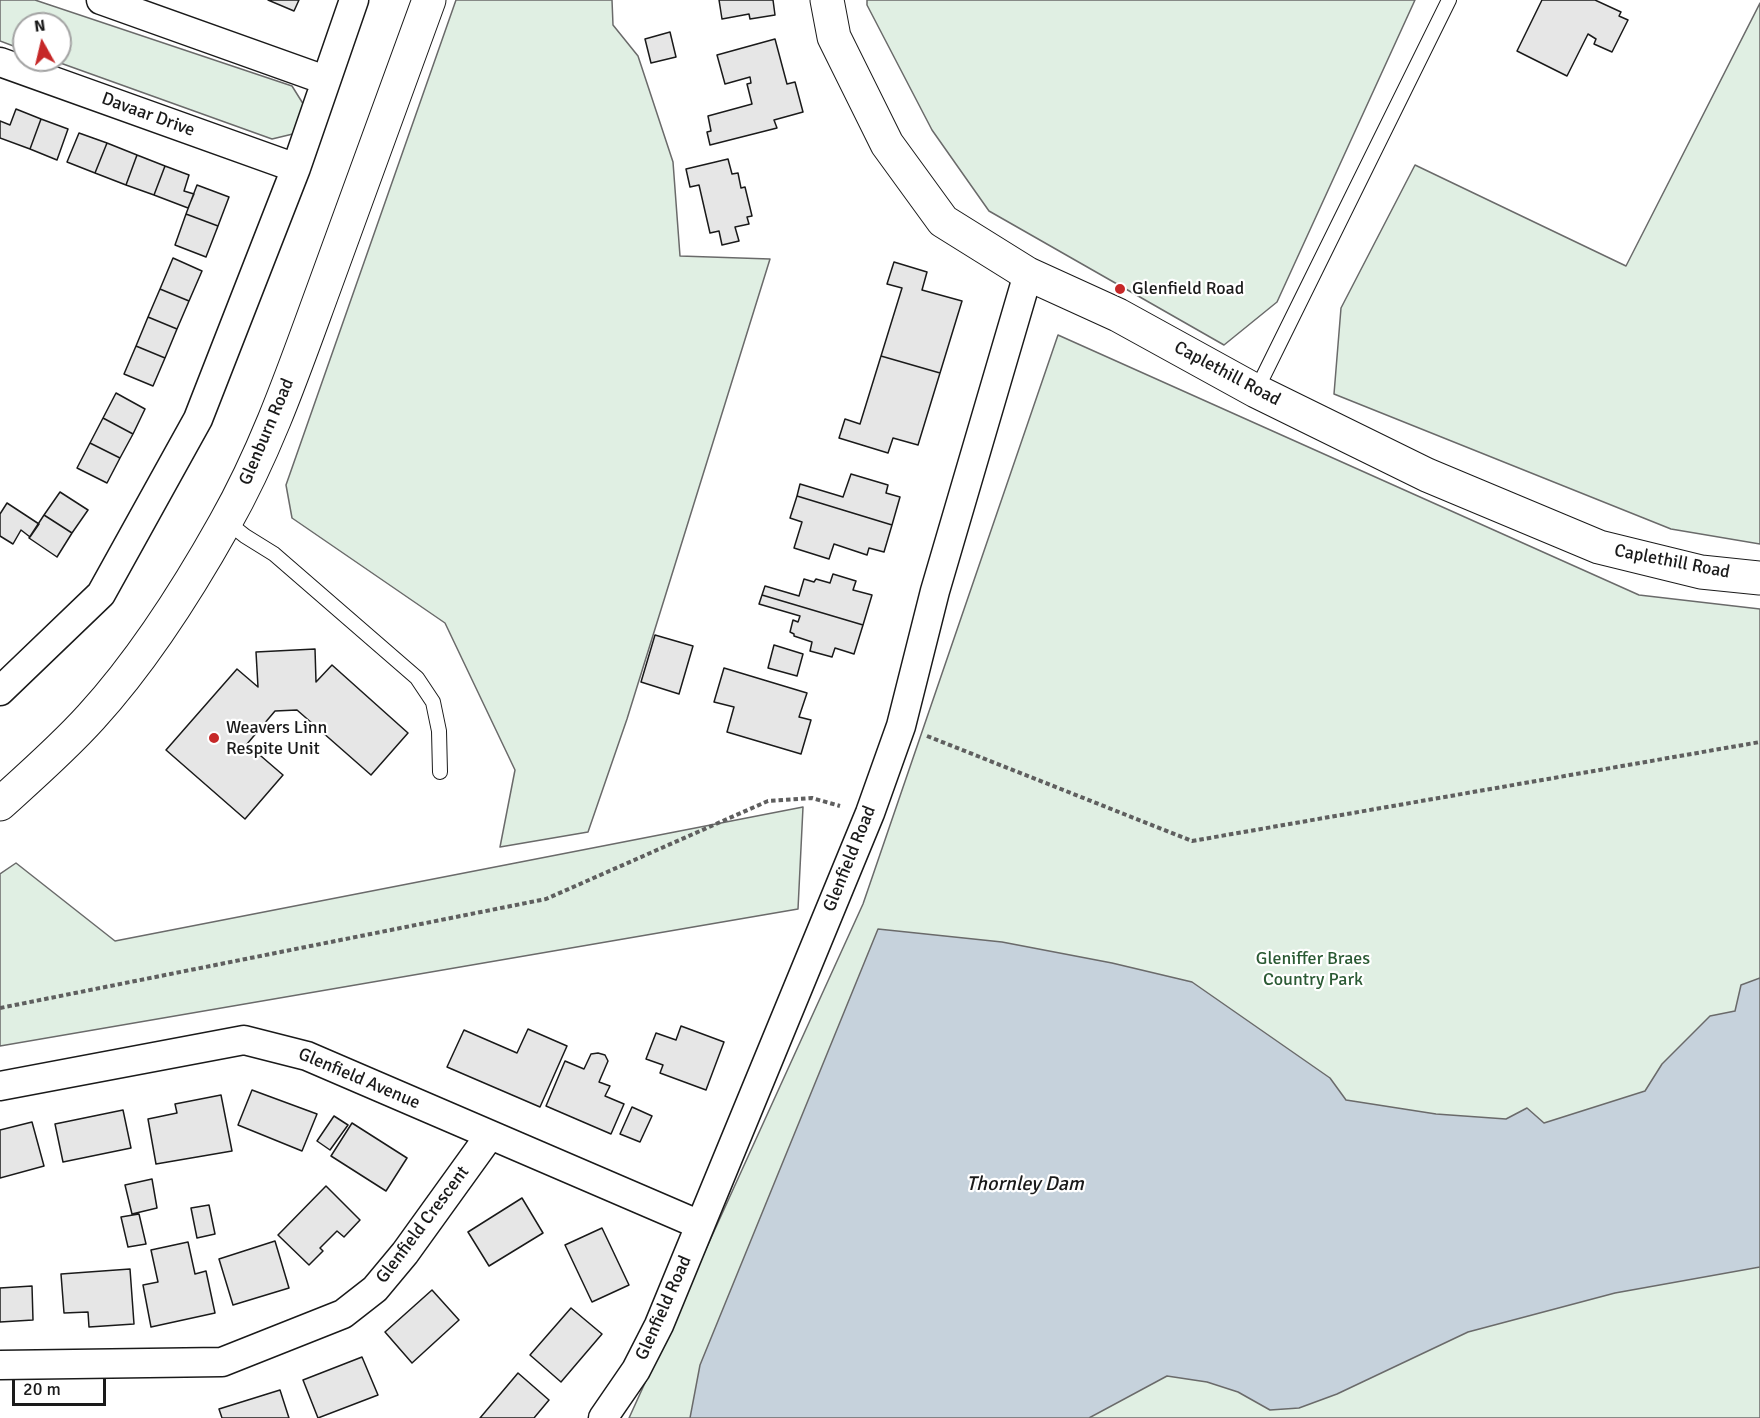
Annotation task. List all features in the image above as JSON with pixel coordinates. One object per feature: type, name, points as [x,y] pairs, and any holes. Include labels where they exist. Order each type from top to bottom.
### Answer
[{"type":"main road","name":"Glenburn Road","points":[[0,804],[39,770],[91,717],[127,673],[187,588],[226,521],[260,452],[295,366],[429,0]]},
{"type":"main road","name":"Caplethill Road","points":[[827,0],[834,37],[887,144],[943,221],[1028,274],[1118,315],[1256,391],[1427,475],[1599,547],[1701,572],[1760,578]]},
{"type":"street","points":[[101,0],[325,80]]},
{"type":"street","points":[[4,679],[101,594],[198,419],[296,168],[354,0]]},
{"type":"street","name":"Davaar Drive","points":[[0,62],[296,168]]},
{"type":"street","name":"Glenfield Road","points":[[603,1418],[636,1370],[655,1334],[870,813],[902,726],[935,591],[1028,274]]},
{"type":"street","name":"Glenfield Avenue","points":[[0,1086],[244,1040],[280,1047],[307,1056],[700,1225]]},
{"type":"street","name":"Glenfield Crescent","points":[[0,1365],[222,1362],[343,1314],[375,1289],[405,1253],[490,1135]]},
{"type":"lane","points":[[1256,391],[1449,0]]},
{"type":"lane","points":[[226,521],[274,554],[417,678],[433,702],[440,731],[440,772]]},
{"type":"path","points":[[902,726],[1192,840],[1760,742]]},
{"type":"path","points":[[0,1008],[546,899],[768,801],[812,798],[870,813]]},
{"type":"green space","points":[[0,0],[35,0],[71,12],[12,12],[12,46],[0,41]]},
{"type":"green space","points":[[456,0],[612,0],[613,25],[638,56],[673,162],[680,256],[770,259],[627,719],[588,832],[500,847],[515,770],[445,623],[292,518],[286,485]]},
{"type":"green space","points":[[867,0],[1415,0],[1277,302],[1224,345],[989,211],[932,130],[867,5]]},
{"type":"green space","points":[[1760,3],[1760,544],[1671,529],[1334,394],[1341,308],[1415,165],[1626,266]]},
{"type":"green space","points":[[72,12],[292,86],[307,110],[297,133],[272,139],[72,67]]},
{"type":"green space","name":"Gleniffer Braes Country Park","points":[[1058,335],[1639,595],[1760,609],[1760,1418],[629,1418],[863,904]]},
{"type":"green space","points":[[803,807],[798,909],[0,1046],[0,874],[16,863],[115,941]]},
{"type":"water","name":"Thornley Dam","points":[[878,929],[1002,942],[1112,963],[1192,982],[1330,1078],[1346,1100],[1436,1114],[1506,1119],[1527,1108],[1544,1123],[1645,1091],[1662,1064],[1710,1016],[1735,1011],[1741,985],[1760,978],[1760,1267],[1615,1293],[1468,1332],[1337,1394],[1299,1408],[1270,1410],[1238,1392],[1207,1382],[1167,1376],[1089,1418],[690,1418],[700,1365]]},
{"type":"building","points":[[268,0],[299,0],[294,11]]},
{"type":"building","points":[[719,0],[773,0],[775,15],[750,19],[749,14],[722,19]]},
{"type":"building","points":[[1542,0],[1595,0],[1621,12],[1619,16],[1628,20],[1612,52],[1594,44],[1596,39],[1588,34],[1567,76],[1517,51]]},
{"type":"building","points":[[670,32],[676,57],[651,63],[645,39]]},
{"type":"building","points":[[775,39],[787,84],[795,82],[803,112],[774,120],[777,128],[710,145],[707,132],[711,131],[708,116],[752,104],[747,84],[751,83],[750,77],[725,84],[717,55]]},
{"type":"building","points":[[16,109],[41,119],[30,149],[0,138],[0,121],[10,125]]},
{"type":"building","points":[[41,119],[68,129],[57,160],[30,149]]},
{"type":"building","points":[[79,133],[107,143],[95,173],[67,162]]},
{"type":"building","points":[[107,143],[137,155],[126,185],[95,173]]},
{"type":"building","points":[[137,155],[165,166],[154,195],[126,185]]},
{"type":"building","points":[[728,159],[732,174],[738,173],[741,188],[745,187],[752,216],[747,217],[749,224],[735,227],[739,241],[722,245],[719,231],[710,233],[699,185],[690,187],[686,169]]},
{"type":"building","points":[[165,166],[189,175],[184,191],[194,194],[188,208],[154,195]]},
{"type":"building","points":[[197,185],[229,197],[218,226],[186,214]]},
{"type":"building","points":[[186,214],[218,226],[206,257],[175,245]]},
{"type":"building","points":[[173,258],[202,271],[189,301],[160,289]]},
{"type":"building","points":[[894,262],[927,272],[922,290],[962,301],[940,373],[881,356],[902,288],[887,284]]},
{"type":"building","points":[[160,289],[189,301],[177,329],[148,317]]},
{"type":"building","points":[[148,317],[177,329],[165,358],[136,346]]},
{"type":"building","points":[[136,346],[165,358],[153,386],[124,374]]},
{"type":"building","points":[[881,356],[940,373],[918,445],[893,438],[888,453],[839,438],[845,419],[860,424]]},
{"type":"building","points":[[116,393],[145,409],[133,434],[103,418]]},
{"type":"building","points":[[103,418],[133,434],[120,458],[90,443]]},
{"type":"building","points":[[90,443],[120,458],[107,483],[77,468]]},
{"type":"building","points":[[851,474],[888,485],[886,493],[900,497],[892,525],[797,496],[800,484],[843,497]]},
{"type":"building","points":[[60,492],[88,510],[72,533],[44,515]]},
{"type":"building","points":[[797,496],[892,525],[884,552],[869,548],[867,555],[834,544],[829,559],[794,548],[802,522],[790,518]]},
{"type":"building","points":[[7,503],[39,524],[30,537],[21,530],[13,544],[0,536],[0,514]]},
{"type":"building","points":[[44,515],[72,533],[57,557],[29,538]]},
{"type":"building","points":[[833,574],[856,581],[853,590],[872,595],[863,625],[762,595],[765,586],[799,596],[804,579],[814,582],[816,579],[830,583]]},
{"type":"building","points":[[762,595],[863,625],[854,654],[835,648],[832,657],[810,651],[812,642],[794,636],[790,632],[793,620],[798,622],[800,616],[759,604]]},
{"type":"building","points":[[655,635],[693,646],[679,694],[641,682]]},
{"type":"building","points":[[774,645],[803,654],[797,676],[768,668]]},
{"type":"building","name":"Weavers Linn Respite Unit","points":[[315,649],[316,682],[332,665],[408,733],[371,775],[297,710],[275,711],[247,744],[283,775],[245,819],[166,750],[237,669],[258,687],[256,652]]},
{"type":"building","points":[[724,668],[807,693],[799,717],[811,720],[801,754],[727,732],[734,707],[714,702]]},
{"type":"building","points":[[681,1026],[724,1042],[706,1090],[660,1073],[663,1065],[646,1059],[656,1033],[676,1040]]},
{"type":"building","points":[[528,1029],[567,1046],[540,1107],[447,1067],[464,1030],[517,1053]]},
{"type":"building","points":[[591,1054],[605,1055],[608,1061],[599,1082],[610,1086],[605,1096],[624,1104],[611,1134],[546,1106],[565,1061],[584,1069]]},
{"type":"building","points":[[252,1090],[317,1114],[302,1151],[238,1125]]},
{"type":"building","points":[[221,1095],[232,1151],[156,1164],[148,1119],[177,1113],[175,1104]]},
{"type":"building","points":[[632,1107],[652,1116],[640,1142],[620,1134]]},
{"type":"building","points":[[123,1110],[131,1148],[63,1162],[55,1124]]},
{"type":"building","points":[[334,1116],[348,1125],[330,1150],[317,1141]]},
{"type":"building","points":[[32,1122],[44,1166],[0,1178],[0,1130]]},
{"type":"building","points":[[352,1123],[407,1158],[386,1191],[331,1156]]},
{"type":"building","points":[[152,1179],[157,1208],[132,1214],[125,1185]]},
{"type":"building","points":[[326,1186],[360,1220],[344,1237],[337,1231],[320,1248],[323,1251],[309,1265],[278,1235]]},
{"type":"building","points":[[522,1198],[543,1233],[489,1266],[468,1232]]},
{"type":"building","points":[[209,1205],[215,1234],[197,1238],[191,1208]]},
{"type":"building","points":[[139,1214],[146,1244],[128,1247],[121,1217]]},
{"type":"building","points":[[602,1228],[629,1285],[592,1302],[565,1245]]},
{"type":"building","points":[[275,1241],[289,1288],[233,1305],[219,1259]]},
{"type":"building","points":[[188,1242],[195,1274],[206,1271],[215,1313],[151,1327],[143,1285],[158,1282],[151,1250]]},
{"type":"building","points":[[130,1269],[134,1324],[89,1327],[88,1312],[64,1313],[61,1274]]},
{"type":"building","points":[[32,1286],[33,1320],[0,1322],[0,1288]]},
{"type":"building","points":[[432,1290],[459,1320],[412,1363],[385,1332]]},
{"type":"building","points":[[571,1308],[602,1334],[561,1382],[530,1355]]},
{"type":"building","points":[[362,1357],[378,1395],[318,1418],[303,1380]]},
{"type":"building","points":[[518,1373],[549,1400],[534,1418],[480,1418]]},
{"type":"building","points":[[280,1390],[289,1418],[222,1418],[219,1409]]},
{"type":"place","name":"Glenfield Road","points":[[1120,289]]},
{"type":"place","name":"Weavers Linn Respite Unit","points":[[214,738]]}]
